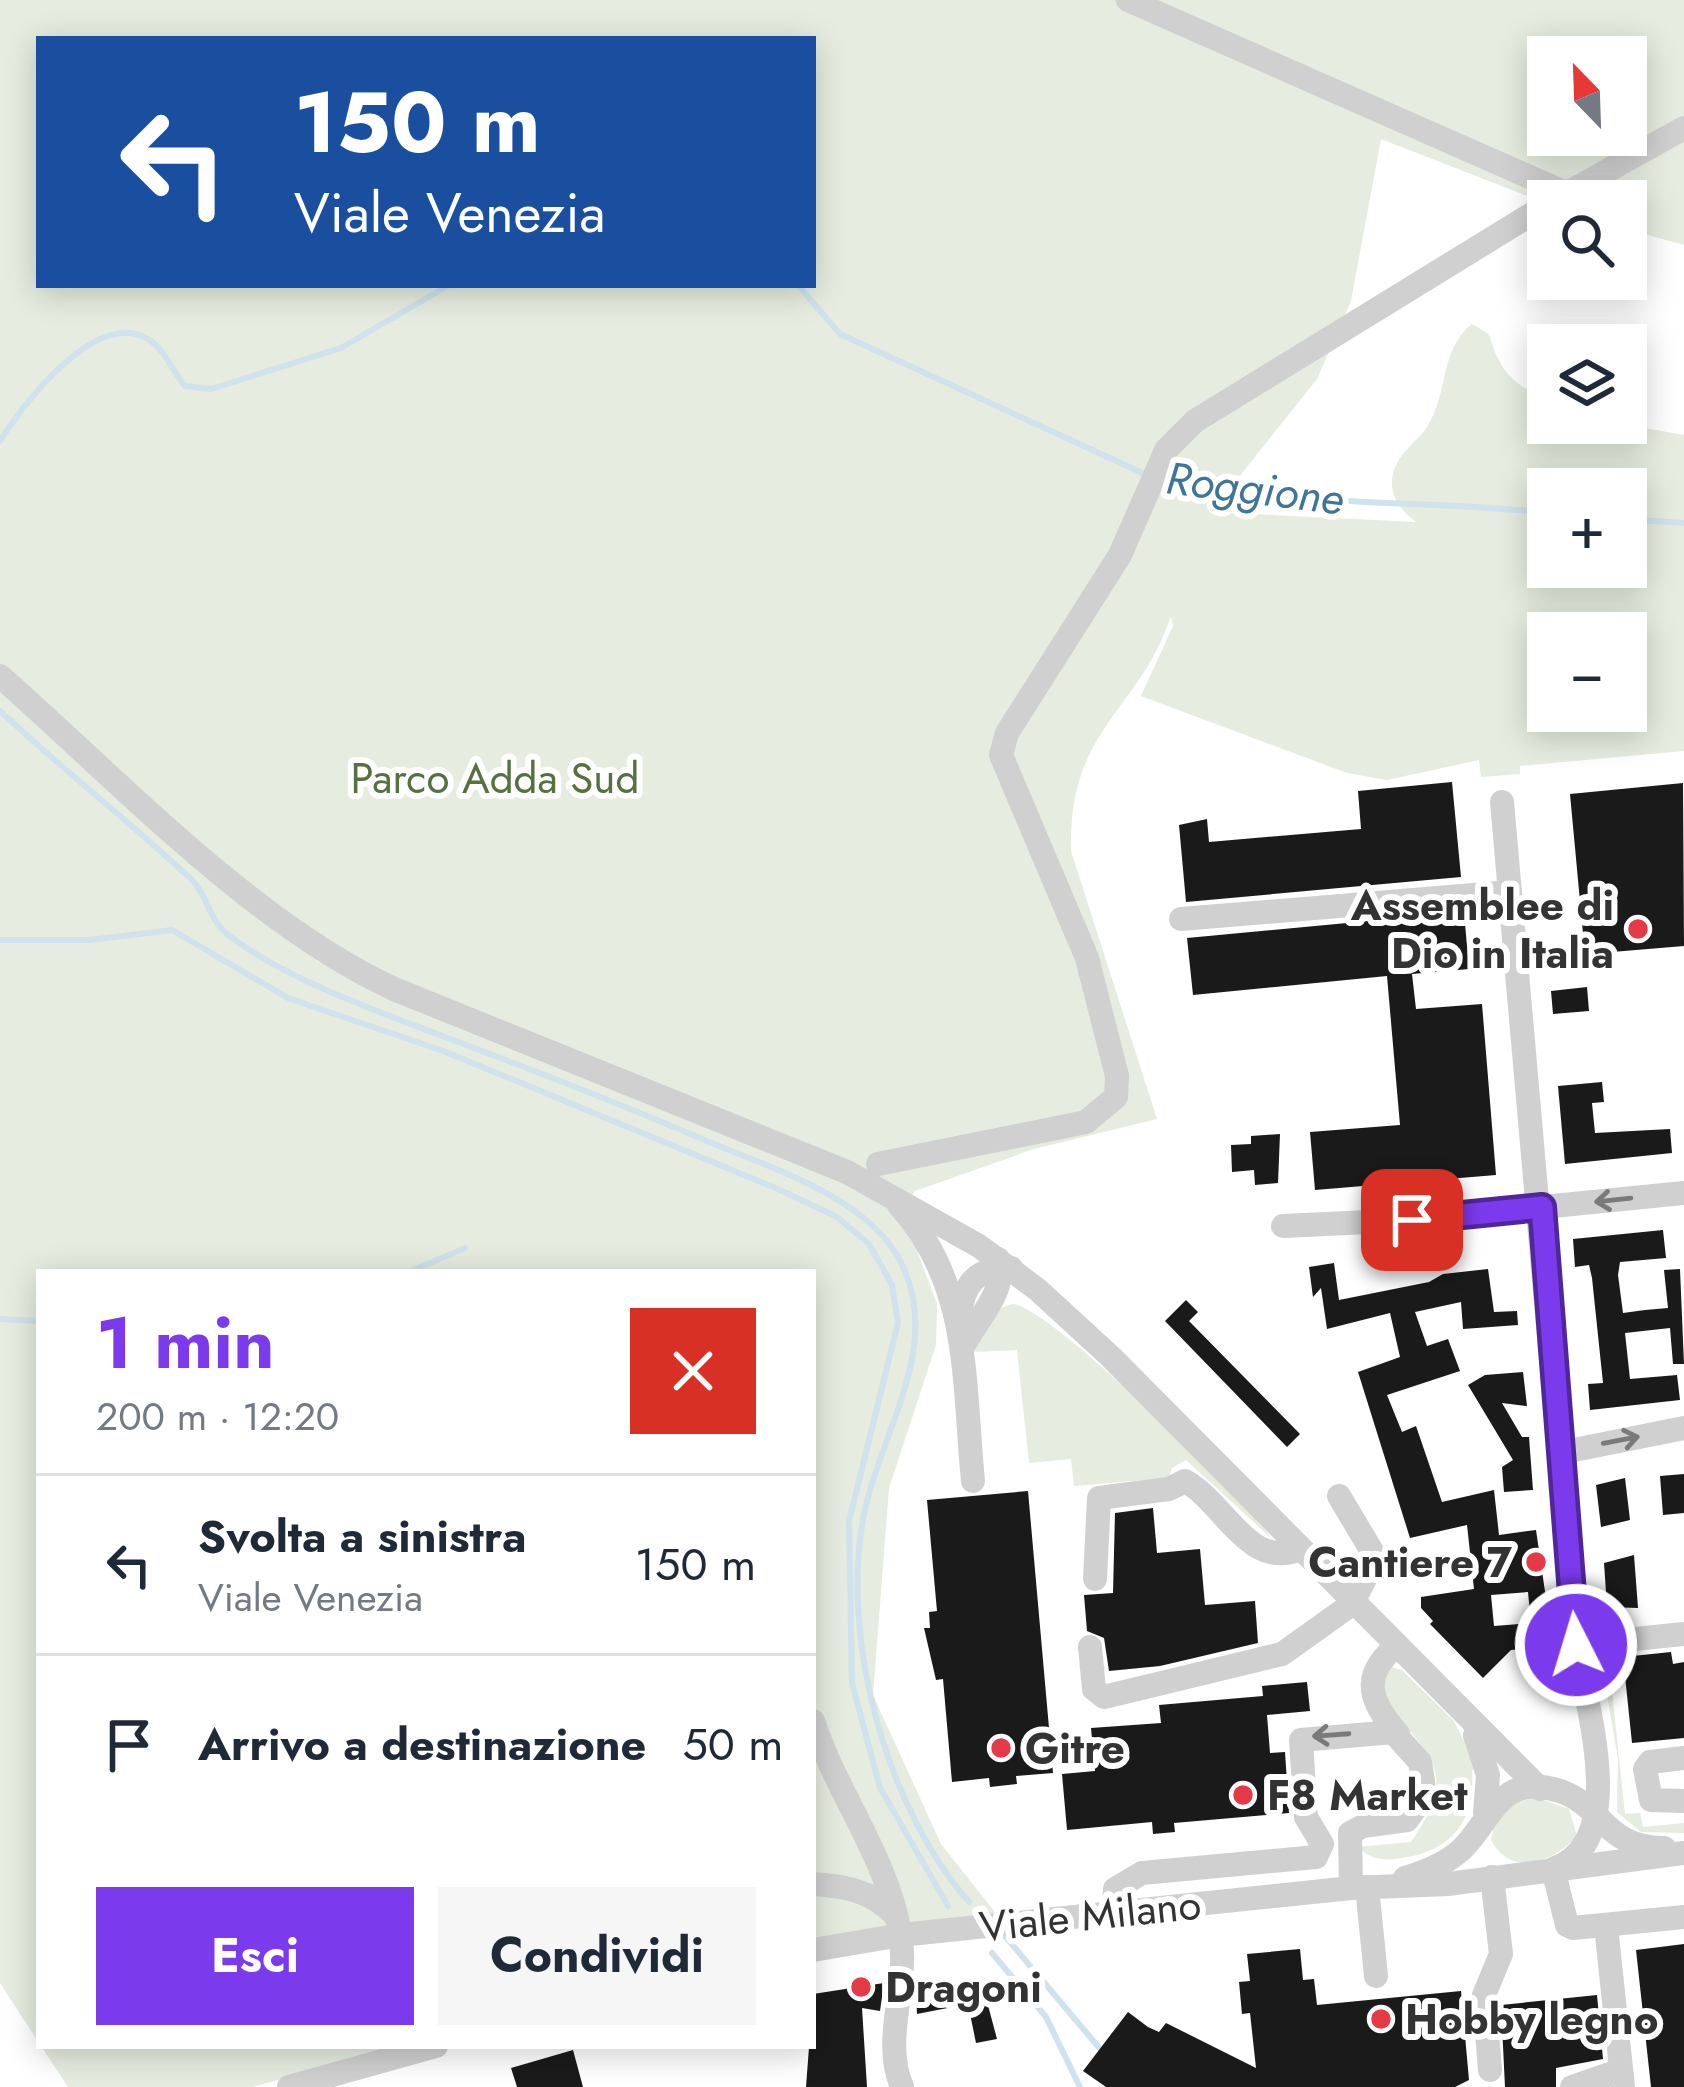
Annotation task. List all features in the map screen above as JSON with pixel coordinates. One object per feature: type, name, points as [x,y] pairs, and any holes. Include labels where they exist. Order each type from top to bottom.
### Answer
[{"type":"street","points":[[1128,0],[1527,186]]},
{"type":"street","points":[[1590,180],[1684,128]]},
{"type":"street","points":[[878,1164],[1086,1121],[1116,1097],[1118,1076],[1087,958],[1000,755],[1007,733],[1120,555],[1177,435],[1527,217]]},
{"type":"street","points":[[0,676],[268,912],[322,952],[394,989],[734,1124],[889,1194],[1004,1265],[1060,1309],[1461,1712],[1549,1790],[1583,1771],[1591,1739]]},
{"type":"street","points":[[1502,802],[1542,1207],[1576,1645],[1601,1778],[1584,1849],[1553,1869],[1567,1925],[1684,1918]]},
{"type":"street","points":[[1180,919],[1510,892]]},
{"type":"street","points":[[1283,1226],[1684,1193]]},
{"type":"street","points":[[889,1194],[925,1240],[960,1317]]},
{"type":"street","points":[[962,1349],[988,1306],[1004,1265]]},
{"type":"street","points":[[973,1481],[960,1317],[970,1280],[1004,1265]]},
{"type":"street","points":[[988,1306],[1017,1297],[1060,1309]]},
{"type":"street","points":[[1559,1453],[1684,1428]]},
{"type":"street","points":[[1095,1579],[1099,1498],[1169,1489],[1185,1481],[1265,1553],[1283,1556],[1298,1550]]},
{"type":"street","points":[[1090,1647],[1094,1689],[1112,1698],[1270,1660],[1352,1604],[1376,1558],[1339,1496]]},
{"type":"street","points":[[1576,1645],[1684,1634]]},
{"type":"street","points":[[1376,1976],[1350,1833],[1363,1826],[1407,1820],[1425,1795],[1420,1762],[1379,1710],[1370,1682],[1376,1665],[1395,1647]]},
{"type":"street","points":[[1461,1712],[1486,1762],[1482,1820],[1486,1854],[1505,1875],[1501,1954],[1484,1995],[1490,2070]]},
{"type":"street","points":[[816,1729],[836,1781],[884,1871],[898,1925],[902,1988],[892,2047],[902,2087]]},
{"type":"street","points":[[1113,1912],[1115,1889],[1134,1875],[1316,1857],[1322,1844],[1306,1817],[1301,1740],[1398,1733]]},
{"type":"street","points":[[1684,1758],[1649,1762],[1645,1769],[1651,1800],[1684,1801]]},
{"type":"street","name":"Viale Milano","points":[[1359,1887],[1443,1862],[1508,1796],[1549,1790],[1627,1844],[1684,1851]]},
{"type":"street","name":"Viale Milano","points":[[816,1949],[898,1925],[1113,1912],[1505,1875],[1684,1851]]},
{"type":"street","points":[[816,1883],[851,1887],[878,1899],[898,1925]]},
{"type":"street","points":[[1572,2087],[1622,2079],[1606,1925]]},
{"type":"street","points":[[289,2087],[425,2049]]},
{"type":"green space","name":"Parco Adda Sud","points":[[0,0],[1684,0],[1684,245],[1647,235],[1647,180],[1527,180],[1527,196],[1381,139],[1351,301],[1317,379],[1211,512],[1416,522],[1397,502],[1393,474],[1434,414],[1454,346],[1472,324],[1489,334],[1509,375],[1527,389],[1527,444],[1647,444],[1647,428],[1684,435],[1684,751],[1520,766],[1520,774],[1481,777],[1479,760],[1387,780],[1347,773],[1141,696],[1173,626],[1171,616],[1157,649],[1093,748],[1081,776],[1071,851],[1157,1119],[1034,1149],[915,1191],[896,1217],[916,1248],[937,1304],[936,1345],[889,1488],[873,1695],[941,1844],[998,1916],[816,1942],[816,1269],[36,1269],[36,2038],[0,1983]]},
{"type":"green space","points":[[1014,1304],[1068,1338],[1107,1371],[1190,1450],[1273,1540],[1186,1460],[1172,1468],[1169,1478],[1074,1486],[1071,1459],[1029,1463],[1017,1350],[975,1352],[992,1315]]},
{"type":"green space","points":[[1608,1654],[1625,1814],[1640,1813],[1643,1827],[1684,1823],[1684,1833],[1641,1832],[1617,1812],[1618,1759],[1601,1660]]},
{"type":"green space","points":[[1391,1667],[1402,1670],[1454,1721],[1478,1769],[1472,1770],[1465,1818],[1447,1840],[1420,1854],[1384,1859],[1357,1847],[1411,1842],[1436,1792],[1430,1759],[1379,1688]]},
{"type":"green space","points":[[1538,1798],[1569,1809],[1577,1836],[1545,1859],[1510,1859],[1491,1840],[1496,1816],[1520,1801]]},
{"type":"green space","points":[[43,2049],[390,2049],[252,2087],[68,2087]]},
{"type":"building","points":[[1452,782],[1461,877],[1186,902],[1179,825],[1207,819],[1209,842],[1361,829],[1358,791]]},
{"type":"building","points":[[1683,783],[1684,946],[1612,952],[1614,967],[1597,969],[1595,954],[1585,955],[1570,794]]},
{"type":"building","points":[[1464,912],[1469,969],[1412,974],[1416,1009],[1482,1004],[1496,1175],[1315,1190],[1310,1132],[1400,1125],[1387,976],[1193,995],[1187,938]]},
{"type":"building","points":[[1587,987],[1589,1011],[1553,1014],[1551,991]]},
{"type":"building","points":[[1602,1082],[1604,1102],[1592,1103],[1595,1133],[1670,1129],[1672,1153],[1565,1164],[1558,1086]]},
{"type":"building","points":[[1280,1134],[1278,1183],[1255,1185],[1254,1170],[1232,1172],[1231,1145],[1251,1144],[1251,1136]]},
{"type":"building","points":[[1663,1230],[1666,1258],[1620,1262],[1618,1275],[1623,1313],[1668,1308],[1664,1270],[1680,1269],[1684,1364],[1673,1364],[1670,1328],[1625,1333],[1630,1379],[1677,1375],[1680,1400],[1590,1410],[1588,1384],[1603,1383],[1592,1278],[1589,1265],[1575,1267],[1573,1239]]},
{"type":"building","points":[[1334,1263],[1339,1300],[1429,1282],[1443,1274],[1488,1269],[1494,1312],[1517,1311],[1518,1325],[1463,1329],[1461,1302],[1415,1312],[1427,1346],[1448,1339],[1460,1371],[1387,1395],[1402,1432],[1416,1426],[1442,1502],[1494,1490],[1499,1535],[1536,1530],[1553,1646],[1511,1650],[1483,1678],[1430,1624],[1433,1621],[1421,1608],[1421,1597],[1474,1589],[1467,1525],[1410,1538],[1358,1372],[1400,1357],[1390,1313],[1327,1329],[1321,1288],[1313,1297],[1309,1267]],"holes":[[[1528,1592],[1531,1623],[1494,1626],[1491,1595]]]},
{"type":"building","points":[[1186,1300],[1198,1312],[1189,1321],[1300,1434],[1287,1447],[1165,1321]]},
{"type":"building","points":[[1523,1372],[1527,1406],[1502,1403],[1522,1437],[1529,1437],[1533,1490],[1504,1492],[1502,1467],[1513,1460],[1468,1385],[1485,1375]]},
{"type":"building","points":[[1684,1474],[1684,1513],[1663,1515],[1660,1476]]},
{"type":"building","points":[[1625,1478],[1630,1520],[1601,1527],[1596,1485]]},
{"type":"building","points":[[1028,1491],[1053,1773],[1016,1776],[1017,1784],[990,1787],[989,1778],[952,1782],[943,1679],[936,1680],[924,1628],[930,1628],[929,1612],[937,1611],[927,1500]]},
{"type":"building","points":[[1153,1508],[1157,1553],[1200,1549],[1205,1605],[1255,1601],[1258,1643],[1160,1666],[1109,1671],[1104,1638],[1087,1631],[1084,1595],[1113,1593],[1115,1513]]},
{"type":"building","points":[[1634,1555],[1638,1608],[1607,1607],[1604,1563]]},
{"type":"building","points":[[1671,1652],[1673,1664],[1684,1662],[1684,1738],[1632,1743],[1623,1657]]},
{"type":"building","points":[[1307,1682],[1310,1711],[1267,1715],[1270,1753],[1285,1752],[1289,1813],[1174,1823],[1175,1832],[1153,1834],[1152,1822],[1067,1830],[1062,1774],[1095,1771],[1091,1728],[1161,1723],[1159,1705],[1263,1696],[1262,1686]]},
{"type":"building","points":[[1684,1944],[1684,2087],[1651,2087],[1636,1950]]},
{"type":"building","points":[[1300,1949],[1303,1980],[1314,1979],[1317,2005],[1461,1991],[1469,2080],[1455,2087],[1106,2087],[1083,2071],[1128,2012],[1159,2032],[1166,2023],[1256,2068],[1250,2013],[1242,2014],[1239,1982],[1250,1981],[1247,1954]]},
{"type":"building","points":[[981,1979],[997,2039],[976,2043],[968,2004],[917,2014],[916,1992]]},
{"type":"building","points":[[884,1983],[880,2011],[862,2008],[867,2087],[806,2087],[809,2049],[816,2049],[816,1994]]},
{"type":"building","points":[[1597,1995],[1603,2059],[1556,2068],[1556,2087],[1505,2087],[1501,2005]]},
{"type":"building","points":[[573,2050],[583,2087],[517,2087],[511,2068]]},
{"type":"waterway","name":"Roggione","points":[[0,441],[44,383],[86,347],[109,336],[131,333],[151,341],[185,386],[211,389],[341,348],[444,288]]},
{"type":"waterway","name":"Roggione","points":[[801,288],[840,334],[1149,476]]},
{"type":"waterway","name":"Roggione","points":[[1162,477],[1288,497],[1527,511]]},
{"type":"waterway","name":"Roggione","points":[[1647,520],[1684,523]]},
{"type":"waterway","points":[[0,711],[191,879],[225,932],[271,963],[356,1003],[786,1173],[838,1200],[882,1235],[898,1257],[911,1290],[915,1322],[905,1388],[863,1519],[858,1567],[865,1669],[877,1721],[915,1820],[969,1902]]},
{"type":"waterway","points":[[0,940],[90,940],[172,930],[288,998],[446,1052],[778,1189],[837,1217],[869,1244],[892,1285],[898,1323],[849,1521],[852,1683],[880,1788],[948,1906]]},
{"type":"waterway","points":[[416,1269],[465,1248]]},
{"type":"waterway","points":[[0,1319],[36,1321]]},
{"type":"waterway","points":[[1005,1936],[1101,2050]]},
{"type":"waterway","points":[[992,1953],[1046,2017],[1080,2087]]},
{"type":"place","name":"Assemblee di Dio in Italia","points":[[1638,929]]},
{"type":"place","name":"Cantiere 7","points":[[1536,1562]]},
{"type":"place","name":"Gitre","points":[[1001,1748]]},
{"type":"place","name":"F8 Market","points":[[1243,1795]]},
{"type":"place","name":"Dragoni","points":[[861,1987]]},
{"type":"place","name":"Hobby legno","points":[[1381,2019]]},
{"type":"route","points":[[1412,1220],[1542,1207],[1576,1645]]}]
